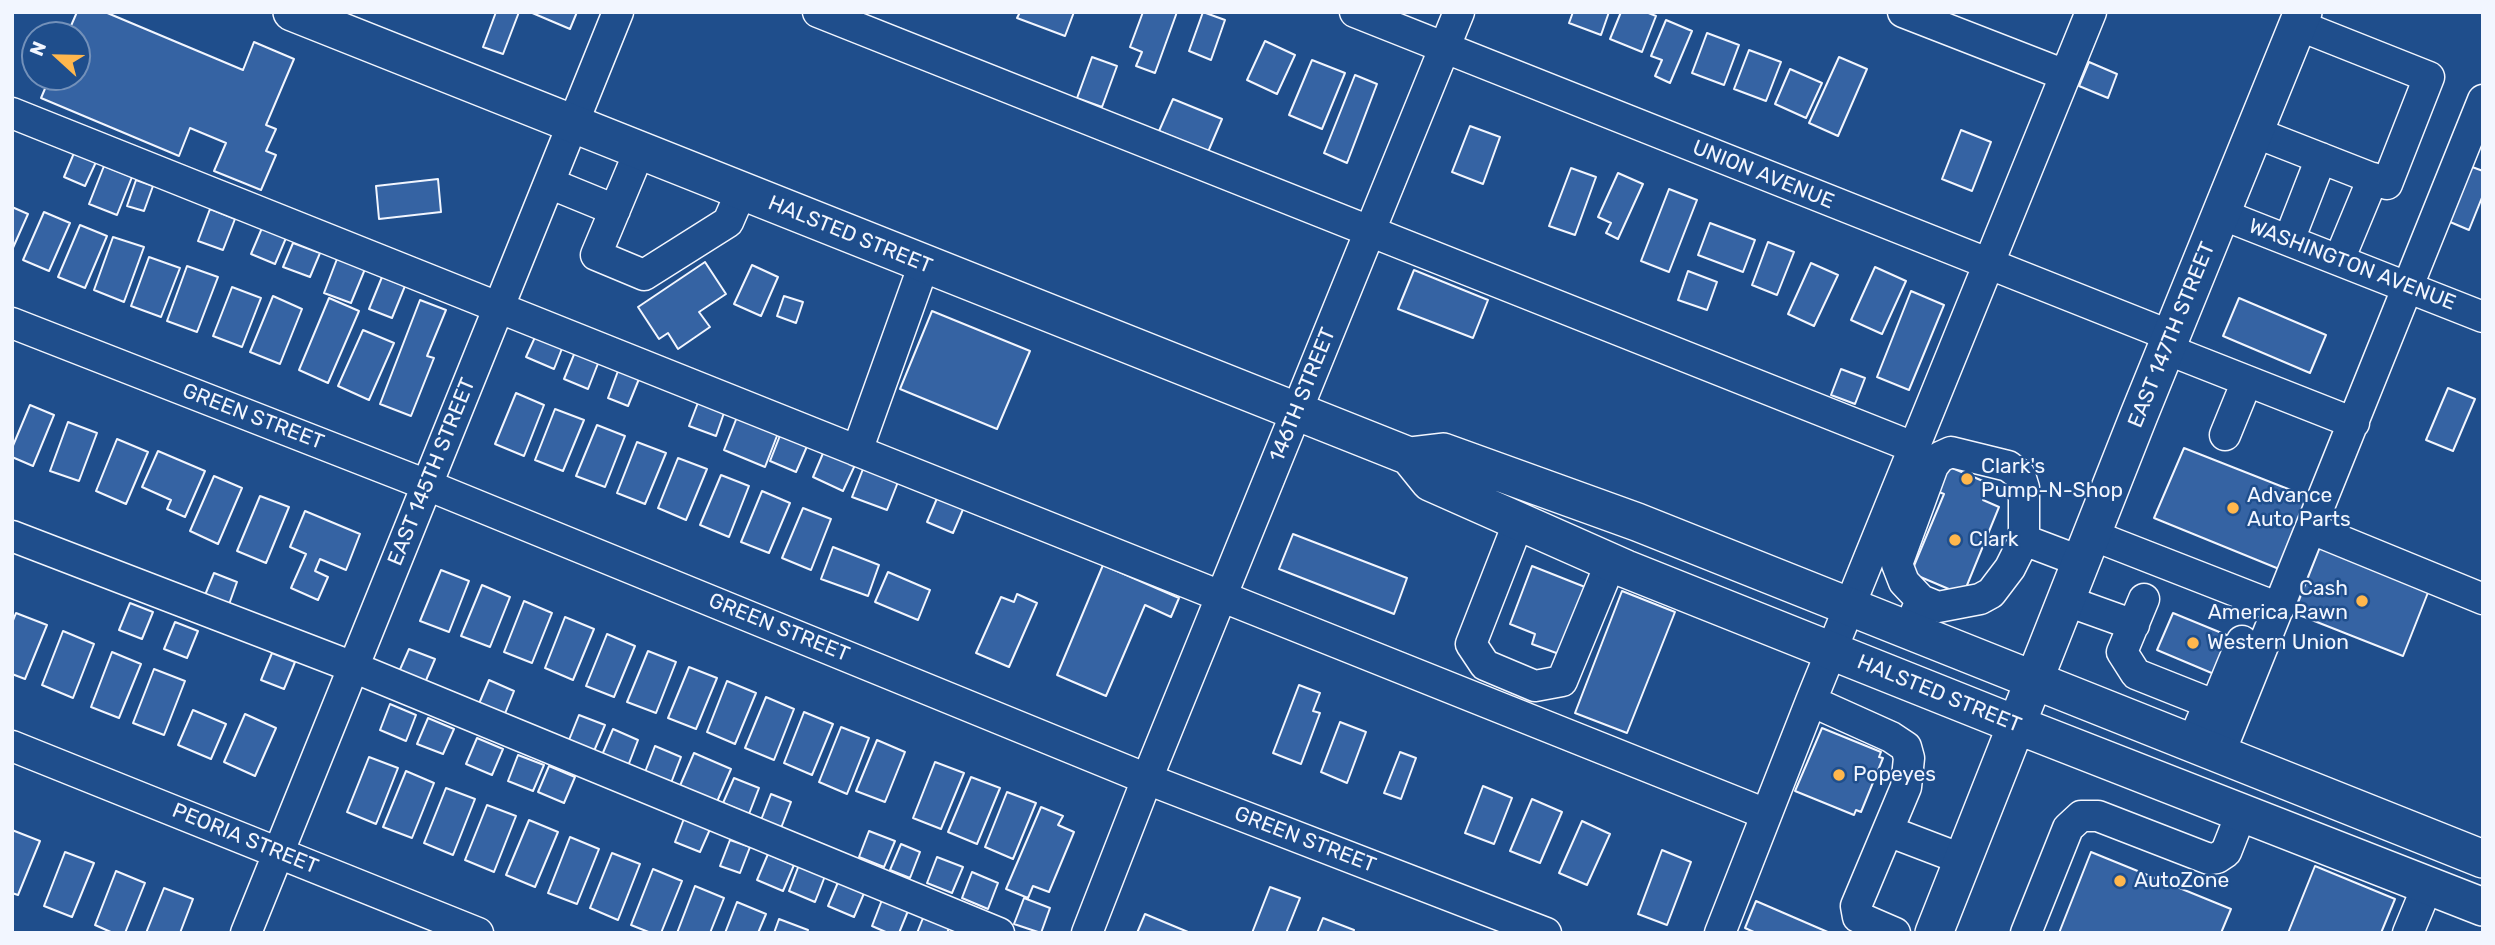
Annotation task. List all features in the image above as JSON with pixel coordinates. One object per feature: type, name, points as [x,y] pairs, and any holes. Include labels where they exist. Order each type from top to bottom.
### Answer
[{"type":"main road","name":"HALSTED STREET","points":[[292,12],[1409,456],[1443,452],[1637,522],[1849,606],[1915,615],[2034,682],[2483,859]]},
{"type":"main road","name":"EAST 147TH STREET","points":[[1934,933],[2301,18]]},
{"type":"main road","name":"HALSTED STREET","points":[[1409,456],[1430,482],[1611,562],[2241,814],[2483,907]]},
{"type":"street","name":"EAST 145TH STREET","points":[[246,933],[618,12]]},
{"type":"street","points":[[818,12],[1913,447]]},
{"type":"street","name":"UNION AVENUE","points":[[1355,12],[1988,264],[2169,343],[2247,382],[2354,423]]},
{"type":"street","name":"146TH STREET","points":[[1087,933],[1459,12]]},
{"type":"street","points":[[1903,12],[2065,75]]},
{"type":"street","points":[[1720,933],[1913,447],[2091,12]]},
{"type":"street","points":[[2254,132],[2387,184],[2429,77],[2301,18]]},
{"type":"street","points":[[2206,749],[2280,608],[2483,100]]},
{"type":"street","points":[[12,113],[1766,814]]},
{"type":"street","points":[[639,152],[596,255],[644,275],[728,222],[741,192]]},
{"type":"street","points":[[2289,240],[2321,158]]},
{"type":"street","points":[[2339,260],[2373,178]]},
{"type":"street","points":[[549,183],[615,209]]},
{"type":"street","name":"WASHINGTON AVENUE","points":[[2221,214],[2483,317]]},
{"type":"street","points":[[857,451],[924,264]]},
{"type":"street","name":"GREEN STREET","points":[[12,323],[426,485],[1147,779],[1546,933]]},
{"type":"street","points":[[2225,435],[2247,382]]},
{"type":"street","points":[[1951,452],[2008,466],[2020,475],[2024,488],[2024,540],[2010,568],[1991,593],[1980,599],[1938,607],[1915,615],[1897,564],[1933,466],[1940,457],[1951,452]]},
{"type":"street","points":[[1519,521],[1471,644],[1485,665],[1535,686],[1562,681],[1611,562]]},
{"type":"street","points":[[2312,529],[2483,599]]},
{"type":"street","points":[[12,536],[353,667],[999,933]]},
{"type":"street","points":[[2024,540],[2087,548],[2280,608]]},
{"type":"street","points":[[2067,601],[2139,612],[2122,652],[2136,674],[2209,703]]},
{"type":"street","points":[[2209,703],[2219,697],[2242,641]]},
{"type":"street","points":[[2119,715],[2136,674]]},
{"type":"street","points":[[1811,701],[1891,737],[1906,747],[1909,758],[1906,787],[1856,906],[1858,917],[1895,933]]},
{"type":"street","points":[[2206,749],[2209,703]]},
{"type":"street","name":"PEORIA STREET","points":[[12,746],[478,933]]},
{"type":"street","points":[[2026,933],[2068,828],[2081,816],[2098,816],[2209,859],[2217,858],[2226,852],[2241,814]]},
{"type":"street","points":[[1888,831],[1964,860]]},
{"type":"street","points":[[2408,933],[2427,887]]},
{"type":"building","points":[[77,12],[105,12],[243,70],[254,42],[294,59],[266,125],[276,129],[266,151],[276,155],[261,190],[214,171],[226,143],[190,128],[179,156],[41,98],[44,91],[91,91],[91,21],[73,21]]},
{"type":"building","points":[[496,12],[519,12],[503,54],[483,47]]},
{"type":"building","points":[[530,12],[577,12],[570,29]]},
{"type":"building","points":[[1020,12],[1074,12],[1065,36],[1017,18]]},
{"type":"building","points":[[1143,12],[1177,12],[1155,73],[1136,66],[1142,52],[1130,47]]},
{"type":"building","points":[[1203,12],[1225,20],[1211,60],[1189,51]]},
{"type":"building","points":[[1573,12],[1609,12],[1601,35],[1569,23]]},
{"type":"building","points":[[1621,12],[1646,12],[1656,16],[1642,52],[1610,39]]},
{"type":"building","points":[[1666,20],[1692,31],[1670,83],[1655,76],[1662,60],[1651,56]]},
{"type":"building","points":[[1707,33],[1739,45],[1724,85],[1692,73]]},
{"type":"building","points":[[1265,41],[1295,55],[1277,94],[1247,80]]},
{"type":"building","points":[[1749,50],[1781,62],[1766,101],[1734,89]]},
{"type":"building","points":[[1092,57],[1117,66],[1102,107],[1077,98]]},
{"type":"building","points":[[1839,57],[1867,69],[1838,136],[1809,123]]},
{"type":"building","points":[[1312,60],[1345,73],[1322,129],[1289,115]]},
{"type":"building","points":[[2089,62],[2117,74],[2108,98],[2079,86]]},
{"type":"building","points":[[1790,69],[1822,83],[1806,118],[1775,104]]},
{"type":"building","points":[[1355,75],[1377,84],[1347,163],[1324,153]]},
{"type":"building","points":[[1173,99],[1222,119],[1208,152],[1159,131]]},
{"type":"building","points":[[1470,126],[1500,137],[1483,184],[1452,172]]},
{"type":"building","points":[[1961,130],[1991,142],[1972,191],[1942,179]]},
{"type":"building","points":[[74,153],[96,162],[85,186],[64,177]]},
{"type":"building","points":[[2464,164],[2483,171],[2483,195],[2469,230],[2443,219]]},
{"type":"building","points":[[104,166],[132,177],[117,215],[89,204]]},
{"type":"building","points":[[1571,168],[1596,177],[1575,235],[1549,226]]},
{"type":"building","points":[[1618,173],[1643,184],[1618,239],[1606,233],[1611,223],[1598,217]]},
{"type":"building","points":[[438,179],[441,212],[379,219],[376,186]]},
{"type":"building","points":[[136,180],[153,186],[144,211],[127,206]]},
{"type":"building","points":[[1669,189],[1697,200],[1669,272],[1641,261]]},
{"type":"building","points":[[12,207],[28,214],[12,250]]},
{"type":"building","points":[[210,209],[235,219],[223,250],[198,241]]},
{"type":"building","points":[[44,212],[70,223],[49,271],[23,260]]},
{"type":"building","points":[[1710,223],[1755,240],[1743,272],[1698,255]]},
{"type":"building","points":[[80,225],[107,236],[85,288],[58,277]]},
{"type":"building","points":[[262,228],[286,238],[275,264],[251,254]]},
{"type":"building","points":[[113,237],[144,247],[124,302],[94,290]]},
{"type":"building","points":[[1768,242],[1794,252],[1777,295],[1752,285]]},
{"type":"building","points":[[293,243],[320,253],[310,277],[283,267]]},
{"type":"building","points":[[149,257],[180,268],[161,317],[131,306]]},
{"type":"building","points":[[337,259],[365,269],[351,303],[324,293]]},
{"type":"building","points":[[705,262],[726,294],[699,312],[710,327],[678,349],[668,333],[659,339],[638,307]]},
{"type":"building","points":[[1811,263],[1838,275],[1814,326],[1788,314]]},
{"type":"building","points":[[752,265],[778,277],[761,316],[734,304]]},
{"type":"building","points":[[187,266],[218,277],[197,332],[167,321]]},
{"type":"building","points":[[1875,267],[1906,281],[1882,334],[1851,320]]},
{"type":"building","points":[[1414,270],[1488,300],[1473,338],[1398,309]]},
{"type":"building","points":[[1688,271],[1717,282],[1707,310],[1678,300]]},
{"type":"building","points":[[382,277],[405,286],[392,318],[369,309]]},
{"type":"building","points":[[232,287],[261,298],[242,347],[213,336]]},
{"type":"building","points":[[1911,291],[1944,305],[1909,390],[1877,377]]},
{"type":"building","points":[[273,296],[302,309],[280,364],[250,352]]},
{"type":"building","points":[[784,296],[803,302],[796,323],[777,316]]},
{"type":"building","points":[[329,298],[359,311],[328,383],[299,370]]},
{"type":"building","points":[[2239,298],[2326,335],[2310,373],[2223,336]]},
{"type":"building","points":[[420,300],[446,310],[427,356],[434,358],[411,416],[380,404]]},
{"type":"building","points":[[932,311],[1030,351],[997,429],[900,389]]},
{"type":"building","points":[[363,330],[394,343],[369,400],[338,386]]},
{"type":"building","points":[[536,335],[563,346],[554,369],[526,357]]},
{"type":"building","points":[[575,352],[599,361],[588,389],[564,379]]},
{"type":"building","points":[[1841,369],[1865,378],[1855,404],[1831,395]]},
{"type":"building","points":[[618,371],[639,379],[628,406],[608,398]]},
{"type":"building","points":[[2448,388],[2475,399],[2453,451],[2426,440]]},
{"type":"building","points":[[516,393],[544,405],[524,456],[495,444]]},
{"type":"building","points":[[699,400],[725,410],[716,436],[689,426]]},
{"type":"building","points":[[30,405],[54,415],[33,466],[12,457],[12,448]]},
{"type":"building","points":[[555,409],[584,420],[563,471],[535,460]]},
{"type":"building","points":[[739,412],[780,428],[765,467],[724,450]]},
{"type":"building","points":[[68,422],[97,433],[79,481],[50,471]]},
{"type":"building","points":[[597,425],[625,436],[605,487],[576,476]]},
{"type":"building","points":[[781,433],[808,444],[796,472],[770,461]]},
{"type":"building","points":[[117,439],[148,452],[126,504],[96,491]]},
{"type":"building","points":[[637,442],[666,453],[645,504],[617,493]]},
{"type":"building","name":"Advance Auto Parts","points":[[2184,448],[2311,498],[2284,571],[2154,518]]},
{"type":"building","points":[[158,451],[205,471],[185,517],[167,509],[171,500],[142,487]]},
{"type":"building","points":[[824,451],[855,465],[843,491],[813,477]]},
{"type":"building","points":[[678,458],[707,469],[686,520],[658,508]]},
{"type":"building","name":"Clark","points":[[1945,465],[1990,484],[1983,500],[1999,507],[1963,595],[1911,573],[1944,494],[1934,490]]},
{"type":"building","points":[[863,469],[898,482],[887,510],[852,497]]},
{"type":"building","points":[[721,475],[749,486],[729,537],[700,525]]},
{"type":"building","points":[[214,476],[242,488],[218,544],[190,531]]},
{"type":"building","points":[[762,491],[790,503],[769,553],[741,542]]},
{"type":"building","points":[[260,496],[289,507],[266,563],[237,551]]},
{"type":"building","points":[[938,496],[964,507],[953,533],[927,522]]},
{"type":"building","points":[[803,508],[831,519],[811,570],[782,558]]},
{"type":"building","points":[[305,511],[360,534],[346,570],[320,559],[315,571],[328,577],[318,600],[291,588],[306,554],[290,547]]},
{"type":"building","points":[[1293,534],[1407,578],[1394,614],[1279,569]]},
{"type":"building","points":[[833,547],[879,565],[868,596],[821,579]]},
{"type":"building","name":"Cash America Pawn","points":[[2320,547],[2429,590],[2403,656],[2294,613]]},
{"type":"building","points":[[1103,565],[1179,598],[1171,617],[1145,605],[1106,696],[1057,675]]},
{"type":"building","points":[[1532,566],[1585,587],[1559,654],[1532,644],[1535,634],[1510,624]]},
{"type":"building","points":[[441,570],[469,581],[449,632],[420,621]]},
{"type":"building","points":[[888,572],[930,590],[918,620],[875,602]]},
{"type":"building","points":[[214,573],[237,582],[227,610],[203,600]]},
{"type":"building","points":[[482,585],[510,597],[490,647],[461,636]]},
{"type":"building","points":[[1622,591],[1675,612],[1627,733],[1575,713]]},
{"type":"building","points":[[1017,594],[1037,603],[1009,667],[976,653],[1001,597],[1014,602]]},
{"type":"building","points":[[524,601],[552,613],[532,663],[504,652]]},
{"type":"building","points":[[130,603],[153,612],[142,639],[119,630]]},
{"type":"building","points":[[16,613],[47,625],[25,679],[12,674],[12,623]]},
{"type":"building","name":"Western Union","points":[[2173,613],[2229,636],[2214,674],[2157,650]]},
{"type":"building","points":[[565,617],[594,629],[573,680],[545,668]]},
{"type":"building","points":[[175,622],[198,631],[187,658],[164,649]]},
{"type":"building","points":[[63,631],[94,644],[73,698],[42,685]]},
{"type":"building","points":[[607,634],[635,646],[614,697],[586,686]]},
{"type":"building","points":[[409,649],[435,659],[424,685],[398,674]]},
{"type":"building","points":[[648,651],[676,662],[656,713],[627,702]]},
{"type":"building","points":[[112,652],[141,664],[119,718],[91,707]]},
{"type":"building","points":[[272,653],[295,662],[284,689],[261,680]]},
{"type":"building","points":[[689,667],[717,678],[696,729],[668,718]]},
{"type":"building","points":[[154,669],[185,681],[164,735],[133,723]]},
{"type":"building","points":[[489,680],[514,691],[504,716],[478,706]]},
{"type":"building","points":[[727,681],[756,693],[735,744],[707,732]]},
{"type":"building","points":[[1299,685],[1320,693],[1313,711],[1320,713],[1301,764],[1273,753]]},
{"type":"building","points":[[766,697],[794,709],[774,760],[745,748]]},
{"type":"building","points":[[390,704],[416,715],[406,741],[380,730]]},
{"type":"building","points":[[193,710],[226,724],[211,759],[178,745]]},
{"type":"building","points":[[804,712],[833,724],[812,775],[784,763]]},
{"type":"building","points":[[245,714],[276,728],[255,776],[224,762]]},
{"type":"building","points":[[579,715],[605,725],[594,751],[569,740]]},
{"type":"building","points":[[428,718],[454,729],[443,754],[417,744]]},
{"type":"building","points":[[1340,722],[1366,732],[1347,783],[1321,772]]},
{"type":"building","points":[[841,727],[869,738],[847,794],[819,782]]},
{"type":"building","name":"Popeyes","points":[[1822,728],[1881,752],[1879,757],[1883,758],[1861,812],[1856,810],[1854,815],[1795,791]]},
{"type":"building","points":[[613,729],[638,740],[628,766],[602,755]]},
{"type":"building","points":[[477,738],[503,749],[492,775],[466,764]]},
{"type":"building","points":[[877,740],[905,752],[885,802],[856,791]]},
{"type":"building","points":[[655,746],[681,757],[671,783],[645,772]]},
{"type":"building","points":[[1400,752],[1416,758],[1401,799],[1384,793]]},
{"type":"building","points":[[694,753],[731,769],[716,804],[679,788]]},
{"type":"building","points":[[518,755],[544,765],[533,791],[508,781]]},
{"type":"building","points":[[369,757],[398,768],[376,824],[347,812]]},
{"type":"building","points":[[935,762],[964,773],[941,829],[913,818]]},
{"type":"building","points":[[549,766],[575,777],[564,803],[538,792]]},
{"type":"building","points":[[406,771],[434,783],[412,838],[383,827]]},
{"type":"building","points":[[971,777],[1000,788],[977,844],[948,832]]},
{"type":"building","points":[[734,778],[759,788],[749,814],[723,803]]},
{"type":"building","points":[[1483,786],[1512,798],[1494,844],[1465,833]]},
{"type":"building","points":[[446,788],[475,799],[453,855],[424,843]]},
{"type":"building","points":[[1007,792],[1036,803],[1013,859],[985,847]]},
{"type":"building","points":[[771,794],[791,802],[781,828],[761,820]]},
{"type":"building","points":[[1532,799],[1562,812],[1540,863],[1510,851]]},
{"type":"building","points":[[487,805],[516,816],[494,872],[465,860]]},
{"type":"building","points":[[1041,807],[1063,816],[1058,825],[1074,832],[1049,892],[1033,886],[1028,898],[1006,889]]},
{"type":"building","points":[[685,816],[711,827],[700,852],[675,842]]},
{"type":"building","points":[[529,820],[558,832],[535,887],[506,875]]},
{"type":"building","points":[[1582,821],[1610,834],[1587,885],[1559,873]]},
{"type":"building","points":[[12,830],[40,841],[18,895],[12,893]]},
{"type":"building","points":[[869,831],[895,841],[884,867],[859,857]]},
{"type":"building","points":[[570,837],[599,849],[577,904],[548,893]]},
{"type":"building","points":[[730,840],[750,847],[740,873],[720,866]]},
{"type":"building","points":[[901,844],[920,852],[910,878],[890,870]]},
{"type":"building","points":[[1662,850],[1691,862],[1667,925],[1638,914]]},
{"type":"building","points":[[65,852],[94,863],[72,917],[44,906]]},
{"type":"building","name":"AutoZone","points":[[2091,852],[2231,909],[2221,933],[2059,933]]},
{"type":"building","points":[[612,853],[640,864],[618,920],[590,908]]},
{"type":"building","points":[[768,854],[794,865],[783,891],[757,880]]},
{"type":"building","points":[[937,857],[963,867],[952,893],[927,883]]},
{"type":"building","points":[[799,865],[825,876],[815,902],[789,891]]},
{"type":"building","points":[[2315,866],[2395,899],[2381,933],[2288,933]]},
{"type":"building","points":[[653,869],[682,881],[661,933],[651,933],[631,925]]},
{"type":"building","points":[[116,871],[145,883],[125,933],[113,933],[95,925]]},
{"type":"building","points":[[972,872],[998,883],[988,909],[962,898]]},
{"type":"building","points":[[839,880],[865,891],[854,917],[828,906]]},
{"type":"building","points":[[695,886],[724,898],[710,933],[677,933]]},
{"type":"building","points":[[1270,887],[1300,898],[1286,933],[1252,933]]},
{"type":"building","points":[[164,888],[193,899],[180,933],[146,933]]},
{"type":"building","points":[[1024,898],[1050,908],[1041,933],[1014,924]]},
{"type":"building","points":[[882,900],[908,911],[899,933],[888,933],[872,926]]},
{"type":"building","points":[[1756,901],[1830,933],[1756,933],[1745,928]]},
{"type":"building","points":[[737,902],[766,914],[758,933],[725,933]]},
{"type":"building","points":[[1145,914],[1188,932],[1137,933]]},
{"type":"building","points":[[923,918],[949,928],[947,933],[917,933]]},
{"type":"building","points":[[1323,918],[1354,930],[1353,933],[1317,933]]},
{"type":"building","points":[[779,919],[808,930],[807,933],[774,933]]},
{"type":"place","name":"Clark's Pump-N-Shop","points":[[1967,479]]},
{"type":"place","name":"Advance Auto Parts","points":[[2233,508]]},
{"type":"place","name":"Clark","points":[[1955,540]]},
{"type":"place","name":"Cash America Pawn","points":[[2362,601]]},
{"type":"place","name":"Western Union","points":[[2193,643]]},
{"type":"place","name":"Popeyes","points":[[1839,775]]},
{"type":"place","name":"AutoZone","points":[[2120,881]]}]
